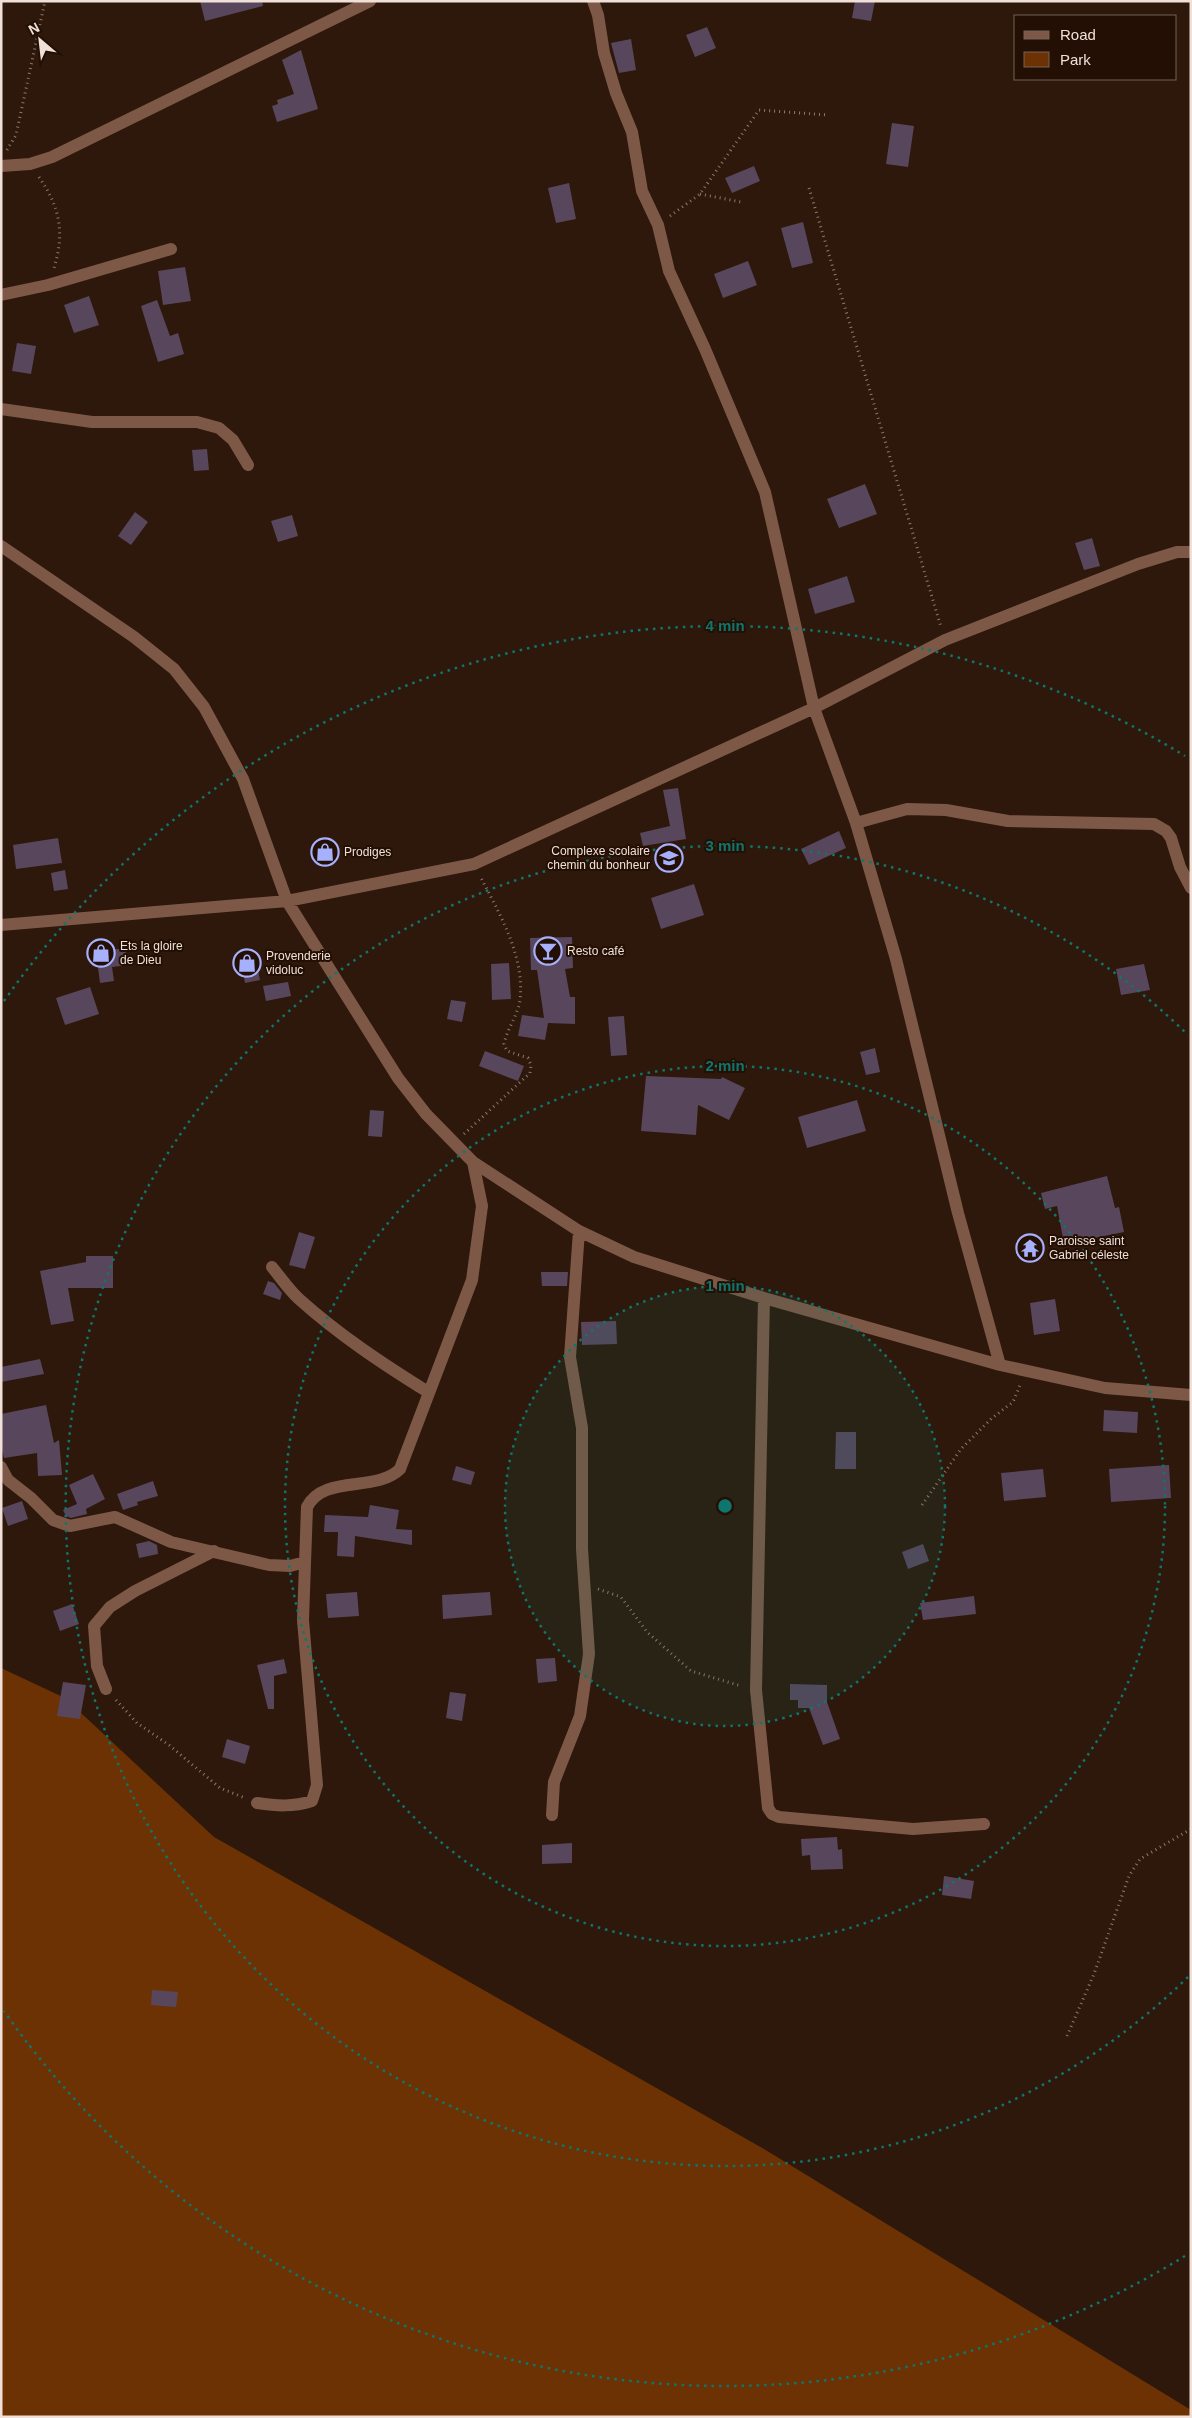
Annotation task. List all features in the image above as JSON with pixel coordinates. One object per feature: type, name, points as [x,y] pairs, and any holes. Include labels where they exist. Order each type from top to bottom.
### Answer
[{"type":"street","points":[[3,160],[30,164],[52,157],[370,1]]},
{"type":"street","points":[[593,1],[598,15],[606,61],[616,93],[632,132],[642,191],[658,225],[669,271],[705,349],[765,492],[814,708],[856,823],[896,959],[958,1213],[1000,1365]]},
{"type":"street","points":[[1,294],[48,285],[171,249]]},
{"type":"street","points":[[1,409],[92,422],[205,424],[219,428],[233,440],[248,465]]},
{"type":"street","points":[[1,546],[134,637],[174,669],[204,707],[243,779],[287,901],[398,1078],[426,1114],[473,1162],[579,1231],[634,1257],[764,1298],[1000,1365],[1105,1388],[1191,1395]]},
{"type":"street","points":[[1,925],[287,901],[474,864],[814,708],[945,640],[1138,564],[1177,552],[1191,552]]},
{"type":"street","points":[[856,823],[907,809],[946,810],[1008,821],[1154,824],[1166,831],[1180,867],[1191,888]]},
{"type":"street","points":[[257,1802],[284,1806],[300,1805],[312,1801],[317,1786],[302,1620],[307,1507],[312,1498],[323,1491],[394,1474],[400,1469],[472,1280],[482,1206],[473,1162]]},
{"type":"street","points":[[552,1815],[554,1782],[580,1716],[589,1654],[586,1585],[582,1549],[582,1428],[570,1357],[579,1231]]},
{"type":"street","points":[[272,1267],[298,1298],[334,1328],[428,1392]]},
{"type":"street","points":[[764,1298],[756,1690],[768,1808],[772,1814],[913,1829],[984,1824]]},
{"type":"street","points":[[1,1467],[8,1480],[31,1498],[53,1520],[70,1526],[115,1517],[171,1542],[269,1565],[290,1566],[305,1562]]},
{"type":"street","points":[[106,1689],[98,1666],[94,1626],[110,1607],[135,1590],[214,1551]]},
{"type":"path","points":[[3,160],[16,135],[45,1]]},
{"type":"path","points":[[658,225],[700,194],[759,110],[828,116]]},
{"type":"path","points":[[30,164],[54,201],[59,224],[59,250],[48,285]]},
{"type":"path","points":[[809,188],[945,640]]},
{"type":"path","points":[[700,194],[742,202]]},
{"type":"path","points":[[454,1143],[530,1073],[531,1065],[528,1058],[508,1051],[504,1044],[520,1001],[519,965],[501,918],[474,864]]},
{"type":"path","points":[[922,1505],[961,1449],[992,1418],[1014,1402],[1027,1371]]},
{"type":"path","points":[[586,1585],[621,1597],[647,1632],[691,1671],[756,1690]]},
{"type":"path","points":[[106,1689],[137,1723],[169,1745],[220,1788],[257,1802]]},
{"type":"path","points":[[1067,2036],[1094,1974],[1129,1876],[1140,1859],[1191,1829]]},
{"type":"green space","points":[[1,1668],[65,1698],[214,1837],[764,2149],[1191,2410],[1191,2417],[1,2417]]},
{"type":"building","points":[[200,1],[262,1],[263,6],[205,21]]},
{"type":"building","points":[[855,1],[875,1],[871,21],[852,18]]},
{"type":"building","points":[[707,27],[716,48],[695,57],[686,35]]},
{"type":"building","points":[[631,39],[636,70],[619,73],[611,43]]},
{"type":"building","points":[[301,50],[318,109],[277,122],[272,106],[278,104],[277,100],[294,94],[282,60]]},
{"type":"building","points":[[892,123],[914,126],[908,167],[886,164]]},
{"type":"building","points":[[754,166],[760,181],[732,193],[725,178]]},
{"type":"building","points":[[569,183],[576,219],[556,223],[548,188]]},
{"type":"building","points":[[803,222],[813,263],[792,268],[781,228]]},
{"type":"building","points":[[748,261],[757,285],[723,298],[714,274]]},
{"type":"building","points":[[185,267],[191,301],[163,305],[158,271]]},
{"type":"building","points":[[89,296],[99,325],[74,333],[64,305]]},
{"type":"building","points":[[157,300],[170,336],[178,333],[184,354],[158,362],[141,306]]},
{"type":"building","points":[[17,343],[36,346],[31,374],[12,371]]},
{"type":"building","points":[[207,449],[209,470],[194,471],[192,450]]},
{"type":"building","points":[[865,484],[877,514],[839,528],[827,499]]},
{"type":"building","points":[[135,512],[148,522],[131,545],[118,536]]},
{"type":"building","points":[[292,515],[298,536],[278,542],[271,521]]},
{"type":"building","points":[[1092,538],[1100,566],[1084,570],[1075,543]]},
{"type":"building","points":[[847,576],[855,602],[815,614],[808,589]]},
{"type":"building","points":[[678,788],[686,839],[643,846],[640,833],[670,826],[663,790]]},
{"type":"building","points":[[839,831],[846,848],[809,865],[801,849]]},
{"type":"building","points":[[58,838],[62,863],[16,869],[13,845]]},
{"type":"building","points":[[65,870],[68,889],[54,891],[51,873]]},
{"type":"building","points":[[694,884],[704,915],[661,929],[651,898]]},
{"type":"building","points":[[572,937],[573,968],[565,969],[570,997],[575,997],[575,1024],[548,1023],[545,1040],[518,1036],[522,1015],[544,1018],[537,970],[531,970],[530,938]]},
{"type":"building","points":[[125,948],[128,965],[112,967],[114,981],[100,983],[96,952]]},
{"type":"building","points":[[255,956],[260,980],[245,983],[241,959]]},
{"type":"building","points":[[509,963],[511,999],[492,1000],[491,964]]},
{"type":"building","points":[[1144,964],[1150,990],[1121,995],[1116,969]]},
{"type":"building","points":[[288,982],[291,996],[266,1001],[263,986]]},
{"type":"building","points":[[90,987],[99,1014],[65,1025],[56,998]]},
{"type":"building","points":[[451,1000],[466,1002],[462,1022],[447,1019]]},
{"type":"building","points":[[624,1016],[627,1055],[611,1056],[608,1017]]},
{"type":"building","points":[[875,1048],[880,1072],[866,1075],[860,1052]]},
{"type":"building","points":[[485,1051],[524,1066],[518,1081],[479,1066]]},
{"type":"building","points":[[646,1076],[721,1079],[722,1077],[745,1088],[729,1120],[698,1105],[696,1135],[641,1131]]},
{"type":"building","points":[[857,1100],[866,1131],[807,1148],[798,1117]]},
{"type":"building","points":[[370,1110],[384,1111],[382,1137],[368,1136]]},
{"type":"building","points":[[1107,1176],[1115,1208],[1119,1207],[1124,1232],[1064,1244],[1057,1206],[1045,1209],[1041,1193]]},
{"type":"building","points":[[299,1232],[315,1237],[305,1269],[289,1265]]},
{"type":"building","points":[[86,1256],[113,1256],[113,1288],[68,1288],[74,1321],[51,1325],[40,1271],[86,1262]]},
{"type":"building","points":[[541,1272],[568,1272],[567,1286],[542,1286]]},
{"type":"building","points":[[268,1281],[274,1283],[282,1293],[280,1300],[263,1294]]},
{"type":"building","points":[[1055,1299],[1060,1331],[1034,1335],[1030,1303]]},
{"type":"building","points":[[616,1321],[617,1344],[582,1345],[581,1322]]},
{"type":"building","points":[[40,1359],[44,1374],[1,1382],[1,1367]]},
{"type":"building","points":[[46,1405],[54,1443],[59,1440],[62,1475],[38,1476],[37,1453],[4,1458],[1,1445],[1,1414]]},
{"type":"building","points":[[1104,1410],[1138,1412],[1137,1433],[1103,1431]]},
{"type":"building","points":[[836,1432],[856,1432],[856,1469],[835,1469]]},
{"type":"building","points":[[1169,1465],[1171,1498],[1111,1502],[1109,1469]]},
{"type":"building","points":[[456,1466],[475,1472],[471,1485],[452,1480]]},
{"type":"building","points":[[1043,1469],[1046,1497],[1004,1501],[1001,1473]]},
{"type":"building","points":[[93,1474],[105,1499],[86,1509],[87,1514],[71,1518],[66,1516],[63,1510],[77,1504],[69,1485]]},
{"type":"building","points":[[153,1481],[158,1496],[137,1502],[138,1505],[123,1510],[117,1494]]},
{"type":"building","points":[[22,1501],[28,1519],[8,1526],[2,1508]]},
{"type":"building","points":[[370,1505],[399,1510],[396,1529],[412,1530],[412,1545],[355,1536],[354,1557],[337,1556],[338,1532],[324,1532],[325,1515],[368,1517]]},
{"type":"building","points":[[149,1541],[157,1545],[158,1554],[139,1558],[136,1544]]},
{"type":"building","points":[[923,1544],[929,1561],[908,1569],[902,1552]]},
{"type":"building","points":[[357,1592],[359,1616],[328,1618],[326,1594]]},
{"type":"building","points":[[490,1592],[492,1615],[443,1619],[442,1595]]},
{"type":"building","points":[[974,1596],[976,1614],[923,1620],[920,1603]]},
{"type":"building","points":[[72,1604],[79,1624],[60,1631],[53,1611]]},
{"type":"building","points":[[555,1658],[557,1681],[538,1683],[536,1659]]},
{"type":"building","points":[[284,1659],[287,1673],[274,1676],[274,1709],[268,1709],[257,1665]]},
{"type":"building","points":[[63,1682],[86,1685],[80,1719],[57,1716]]},
{"type":"building","points":[[790,1684],[827,1685],[827,1702],[840,1739],[823,1745],[809,1708],[798,1708],[798,1700],[790,1700]]},
{"type":"building","points":[[450,1692],[466,1694],[462,1721],[446,1718]]},
{"type":"building","points":[[227,1739],[250,1746],[245,1764],[222,1757]]},
{"type":"building","points":[[837,1837],[838,1850],[842,1849],[843,1869],[811,1870],[810,1855],[802,1856],[801,1839]]},
{"type":"building","points":[[572,1843],[572,1863],[542,1864],[542,1845]]},
{"type":"building","points":[[944,1876],[974,1881],[971,1899],[942,1895]]},
{"type":"building","points":[[152,1990],[178,1992],[176,2007],[151,2005]]},
{"type":"place","name":"Prodiges","points":[[325,852]]},
{"type":"place","name":"Complexe scolaire chemin du bonheur","points":[[669,858]]},
{"type":"place","name":"Resto café","points":[[548,951]]},
{"type":"place","name":"Ets la gloire de Dieu","points":[[101,953]]},
{"type":"place","name":"Provenderie vidoluc","points":[[247,963]]},
{"type":"place","name":"Paroisse saint Gabriel céleste","points":[[1030,1248]]}]
